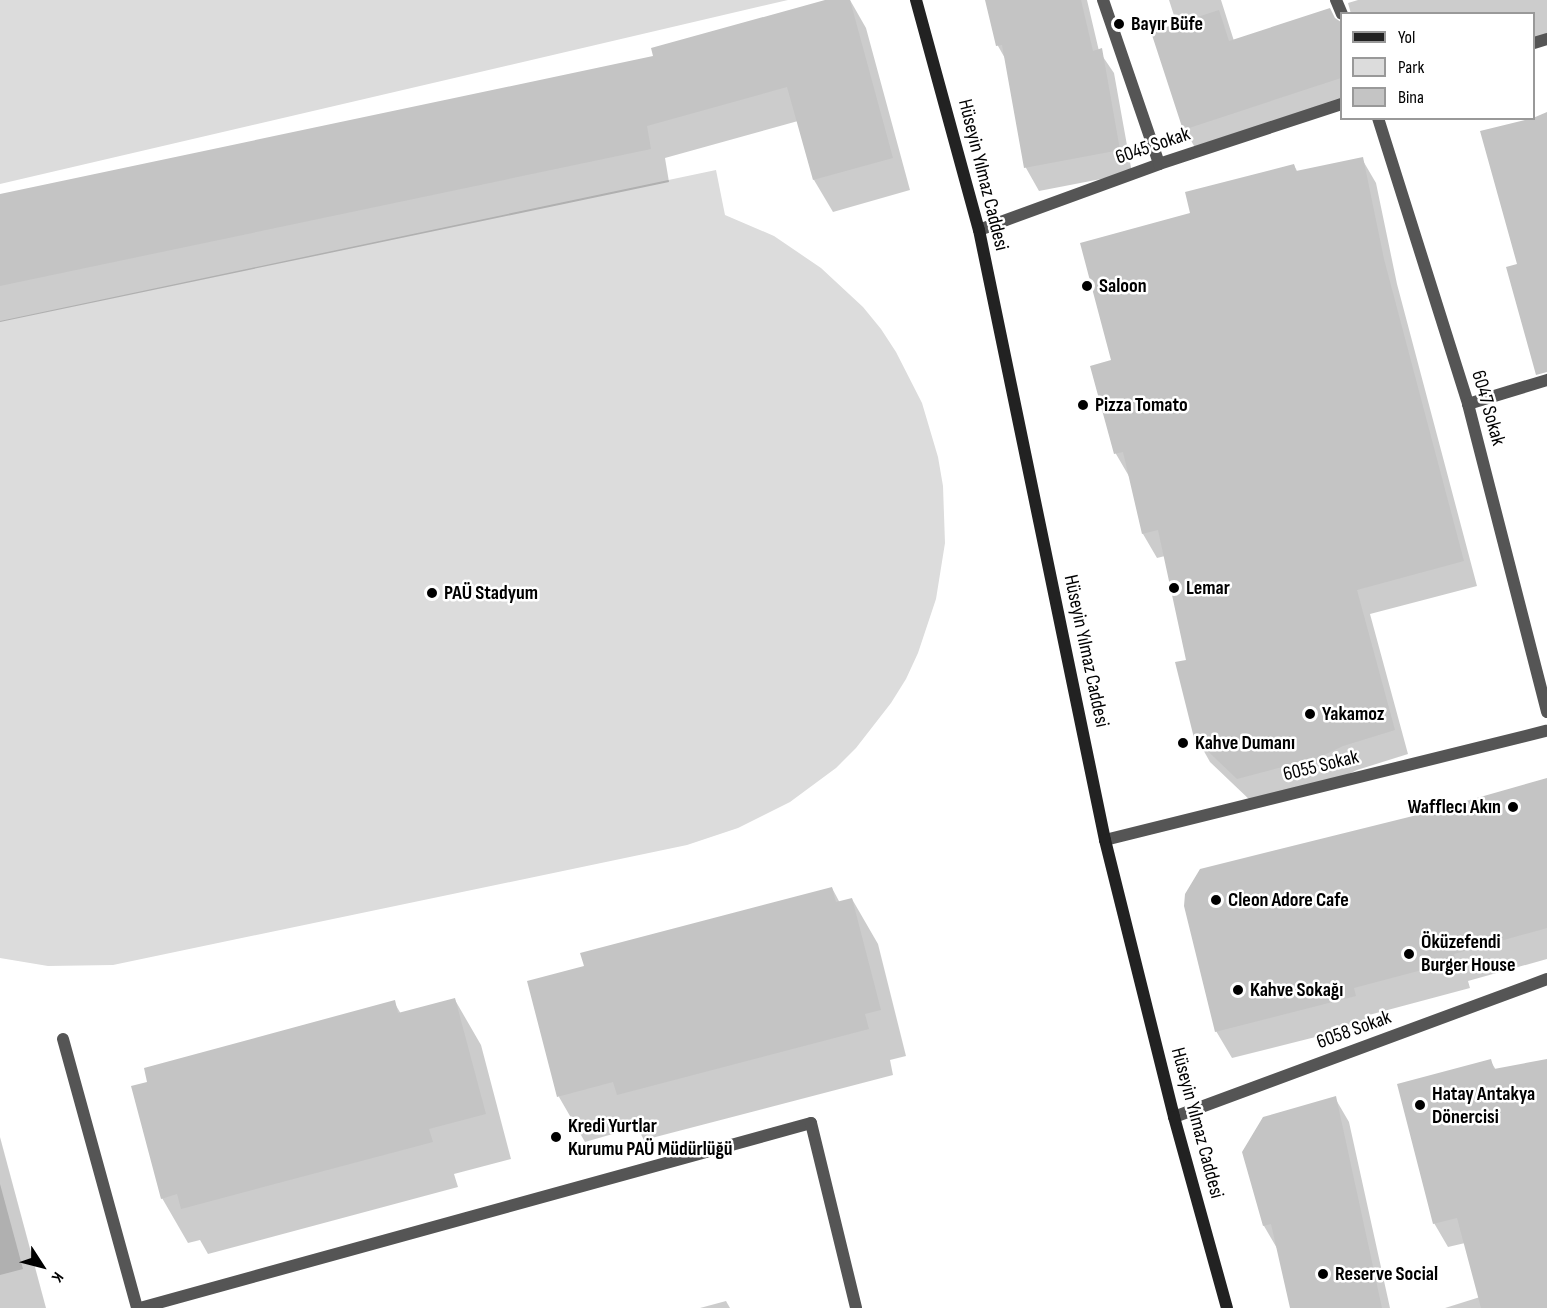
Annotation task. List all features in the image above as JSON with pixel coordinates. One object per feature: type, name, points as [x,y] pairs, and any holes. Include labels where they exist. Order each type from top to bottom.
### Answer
[{"type":"street","name":"Hüseyin Yılmaz Caddesi","points":[[916,0],[979,230],[1105,840],[1174,1117],[1227,1308]]},
{"type":"street","points":[[1103,0],[1159,164]]},
{"type":"street","name":"6045 Sokak","points":[[979,230],[1159,164],[1340,104]]},
{"type":"street","name":"6047 Sokak","points":[[1379,120],[1468,404],[1547,712]]},
{"type":"street","points":[[1468,404],[1547,380]]},
{"type":"street","name":"6055 Sokak","points":[[1105,840],[1547,730]]},
{"type":"street","name":"6058 Sokak","points":[[1174,1117],[1547,979]]},
{"type":"street","points":[[63,1039],[139,1308],[811,1123],[856,1308]]},
{"type":"green space","points":[[0,0],[788,0],[0,184]]},
{"type":"green space","name":"PAÜ Stadyum","points":[[716,170],[725,215],[774,236],[821,268],[863,307],[881,329],[896,352],[922,403],[938,457],[943,486],[945,543],[936,599],[918,653],[906,679],[891,703],[856,748],[836,768],[790,802],[738,828],[687,845],[113,965],[48,966],[0,958],[0,321]]},
{"type":"green space","points":[[0,1184],[23,1269],[0,1275]]},
{"type":"building","points":[[825,0],[850,0],[893,158],[813,180],[787,87],[647,126],[651,149],[0,286],[0,194],[653,56],[651,48]]},
{"type":"building","points":[[985,0],[1081,0],[1093,51],[1102,48],[1120,150],[1024,168],[1002,45],[996,46]]},
{"type":"building","points":[[1330,8],[1335,18],[1340,21],[1340,78],[1183,130],[1151,32],[1219,10],[1229,41]]},
{"type":"building","points":[[1547,112],[1547,372],[1536,375],[1506,267],[1517,264],[1480,131],[1525,120],[1535,120],[1535,117]]},
{"type":"building","points":[[1363,157],[1384,259],[1464,561],[1357,590],[1395,730],[1343,746],[1320,757],[1237,779],[1194,738],[1175,662],[1186,660],[1158,530],[1142,534],[1123,452],[1114,454],[1090,366],[1111,360],[1080,243],[1190,213],[1185,192],[1294,164],[1296,171]]},
{"type":"building","points":[[1547,778],[1547,928],[1454,954],[1456,961],[1354,988],[1356,996],[1215,1032],[1184,906],[1185,894],[1200,869],[1417,815]]},
{"type":"building","points":[[832,887],[836,902],[852,898],[881,1010],[865,1014],[869,1029],[617,1095],[613,1082],[557,1097],[527,981],[584,966],[580,953]]},
{"type":"building","points":[[455,998],[486,1114],[429,1129],[433,1142],[181,1209],[177,1194],[161,1199],[131,1086],[147,1082],[144,1068],[395,1000],[398,1013]]},
{"type":"building","points":[[1491,1059],[1494,1069],[1547,1059],[1547,1308],[1481,1308],[1457,1218],[1433,1224],[1397,1084]]},
{"type":"building","points":[[1336,1096],[1382,1308],[1290,1308],[1271,1224],[1263,1226],[1242,1152],[1263,1117]]},
{"type":"place","name":"Bayır Büfe","points":[[1119,24]]},
{"type":"place","name":"Saloon","points":[[1087,286]]},
{"type":"place","name":"Pizza Tomato","points":[[1083,405]]},
{"type":"place","name":"Lemar","points":[[1174,588]]},
{"type":"place","name":"PAÜ Stadyum","points":[[432,593]]},
{"type":"place","name":"Yakamoz","points":[[1310,714]]},
{"type":"place","name":"Kahve Dumanı","points":[[1183,743]]},
{"type":"place","name":"Wafflecı Akın","points":[[1513,807]]},
{"type":"place","name":"Cleon Adore Cafe","points":[[1216,900]]},
{"type":"place","name":"Öküzefendi Burger House","points":[[1409,954]]},
{"type":"place","name":"Kahve Sokağı","points":[[1238,990]]},
{"type":"place","name":"Hatay Antakya Dönercisi","points":[[1420,1105]]},
{"type":"place","name":"Kredi Yurtlar Kurumu PAÜ Müdürlüğü","points":[[556,1137]]},
{"type":"place","name":"Reserve Social","points":[[1323,1274]]}]
